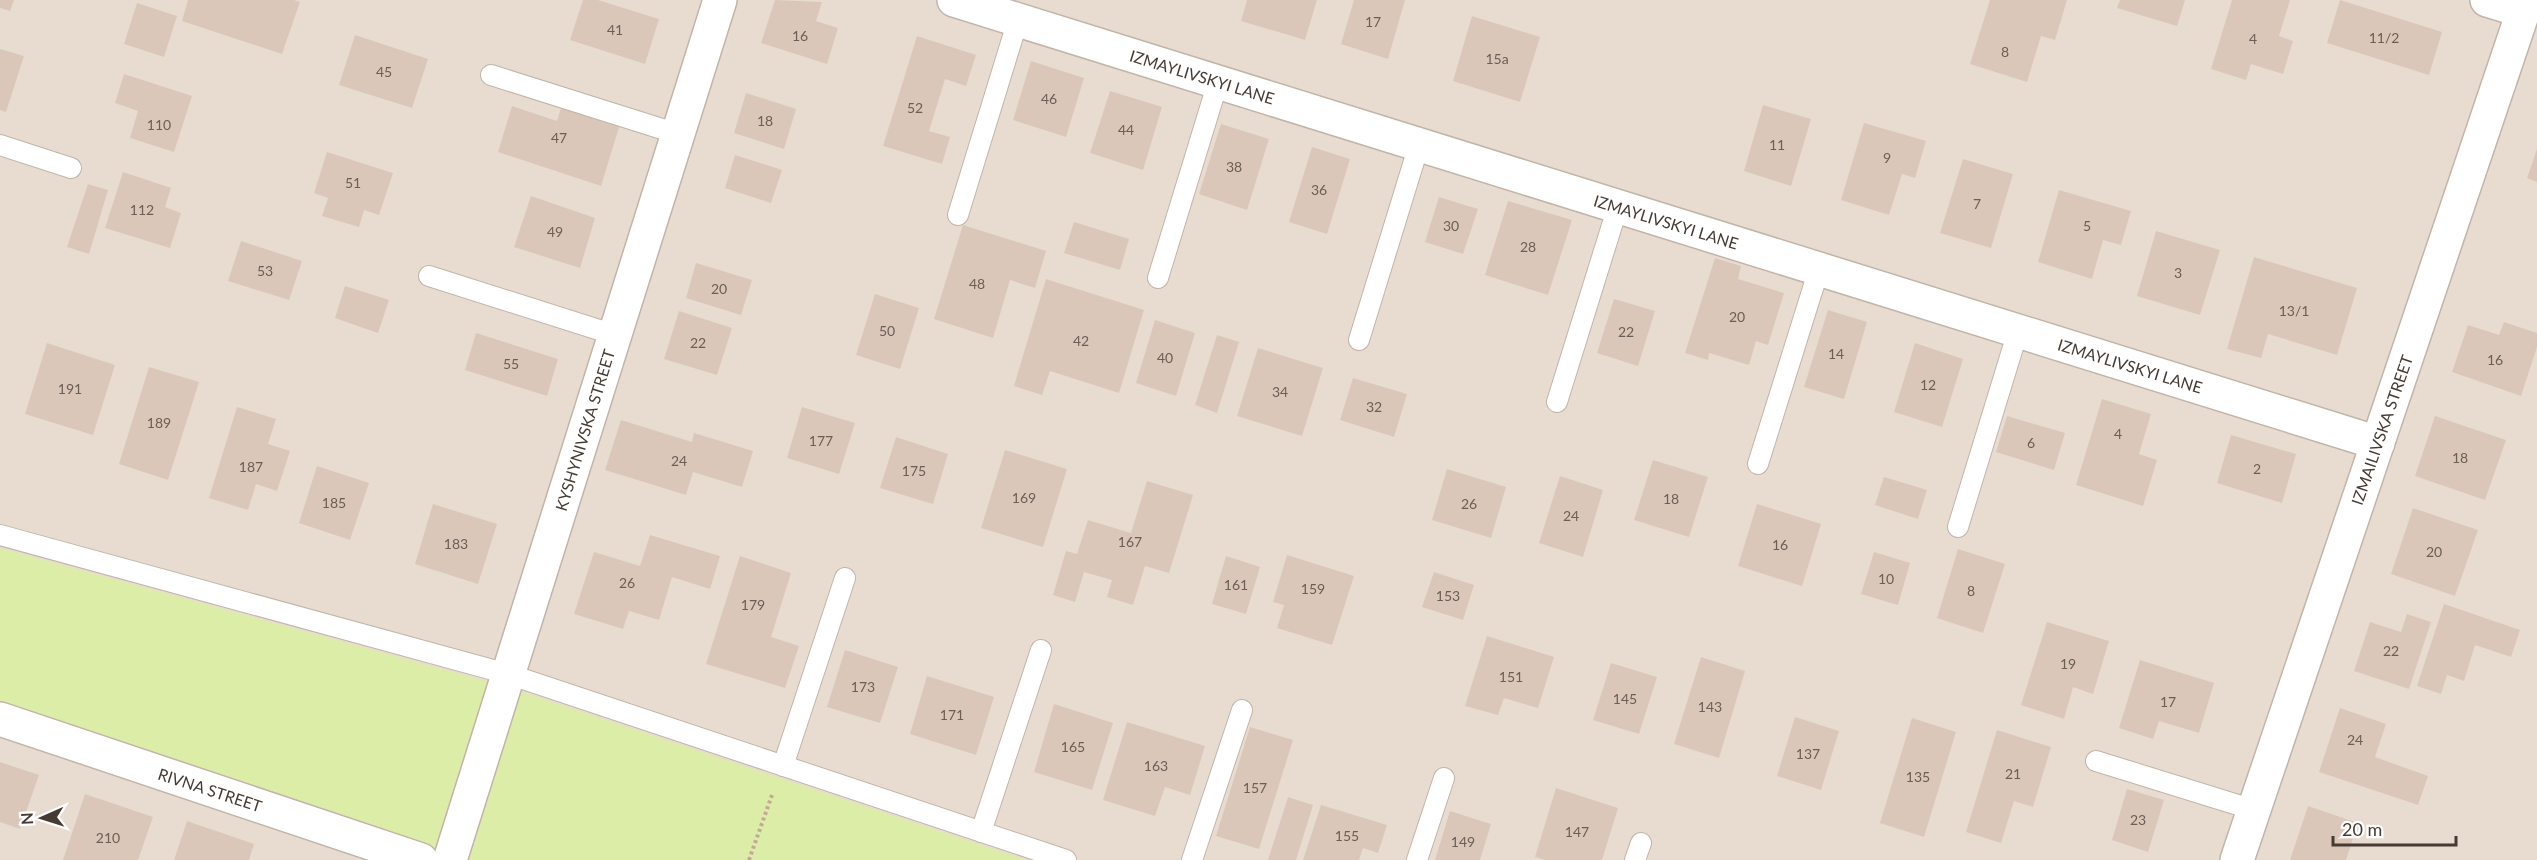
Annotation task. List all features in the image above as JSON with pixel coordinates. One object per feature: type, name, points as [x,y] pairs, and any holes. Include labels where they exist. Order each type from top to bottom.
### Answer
[{"type":"street","name":"KYSHYNIVSKA STREET","points":[[450,860],[720,0]]},
{"type":"street","name":"IZMAYLIVSKYI LANE","points":[[954,0],[2378,443]]},
{"type":"street","points":[[2487,0],[2525,6]]},
{"type":"street","name":"IZMAILIVSKA STREET","points":[[2237,860],[2525,6]]},
{"type":"street","name":"RIVNA STREET","points":[[0,719],[421,860]]},
{"type":"lane","points":[[958,215],[1018,20]]},
{"type":"lane","points":[[491,75],[678,134]]},
{"type":"lane","points":[[1158,278],[1218,82]]},
{"type":"lane","points":[[0,145],[71,168]]},
{"type":"lane","points":[[1359,340],[1419,145]]},
{"type":"lane","points":[[1557,402],[1618,207]]},
{"type":"lane","points":[[1758,464],[1819,269]]},
{"type":"lane","points":[[429,276],[615,335]]},
{"type":"lane","points":[[1958,527],[2018,331]]},
{"type":"lane","points":[[0,535],[508,674],[1065,860]]},
{"type":"lane","points":[[783,766],[845,578]]},
{"type":"lane","points":[[981,832],[1041,650]]},
{"type":"lane","points":[[1192,860],[1242,710]]},
{"type":"lane","points":[[2096,761],[2254,810]]},
{"type":"lane","points":[[1417,860],[1444,777]]},
{"type":"path","points":[[749,860],[783,766]]},
{"type":"shaded area","points":[[0,0],[2537,0],[2537,860],[0,860]]},
{"type":"green space","points":[[0,548],[504,686],[1026,860],[450,860],[0,710]]},
{"type":"building","points":[[0,0],[14,0],[10,11],[0,8]]},
{"type":"building","points":[[188,0],[294,0],[300,2],[282,54],[182,21]]},
{"type":"building","points":[[583,0],[598,0],[659,19],[645,64],[570,40]]},
{"type":"building","points":[[775,0],[822,2],[816,21],[838,28],[827,64],[761,43]]},
{"type":"building","points":[[1247,0],[1317,0],[1305,40],[1241,21]]},
{"type":"building","points":[[1354,0],[1405,0],[1388,59],[1341,44]]},
{"type":"building","points":[[1990,0],[2067,0],[2055,40],[2041,36],[2027,82],[1970,64]]},
{"type":"building","points":[[2120,0],[2185,0],[2177,26],[2117,8]]},
{"type":"building","points":[[2232,0],[2290,0],[2279,36],[2293,41],[2283,74],[2251,64],[2246,80],[2211,69]]},
{"type":"building","points":[[2340,0],[2442,32],[2429,75],[2327,43]]},
{"type":"building","points":[[137,3],[177,16],[164,57],[124,44]]},
{"type":"building","points":[[1472,16],[1540,37],[1520,102],[1453,81]]},
{"type":"building","points":[[355,35],[428,59],[412,108],[339,85]]},
{"type":"building","points":[[917,36],[976,55],[966,86],[945,79],[929,131],[950,137],[942,164],[883,146]]},
{"type":"building","points":[[0,49],[24,56],[6,112],[0,110]]},
{"type":"building","points":[[1031,61],[1084,78],[1066,137],[1013,120]]},
{"type":"building","points":[[124,74],[192,96],[174,152],[130,138],[138,111],[115,103]]},
{"type":"building","points":[[1110,91],[1162,107],[1143,170],[1090,153]]},
{"type":"building","points":[[746,93],[796,109],[784,149],[734,133]]},
{"type":"building","points":[[562,105],[620,124],[601,186],[498,152],[512,106],[557,121]]},
{"type":"building","points":[[1763,105],[1811,119],[1791,186],[1744,171]]},
{"type":"building","points":[[1864,123],[1926,141],[1915,178],[1902,174],[1889,215],[1841,200]]},
{"type":"building","points":[[1221,124],[1269,139],[1247,210],[1199,194]]},
{"type":"building","points":[[1312,147],[1350,159],[1327,234],[1289,222]]},
{"type":"building","points":[[2537,149],[2537,182],[2527,178]]},
{"type":"building","points":[[327,152],[393,173],[379,215],[364,210],[359,227],[322,216],[328,198],[314,193]]},
{"type":"building","points":[[735,155],[782,170],[771,203],[725,188]]},
{"type":"building","points":[[1963,159],[2013,174],[1991,248],[1940,233]]},
{"type":"building","points":[[123,172],[171,188],[165,207],[181,213],[170,248],[105,228]]},
{"type":"building","points":[[88,184],[108,190],[89,254],[67,247]]},
{"type":"building","points":[[2059,190],[2131,211],[2121,245],[2103,240],[2092,279],[2038,262]]},
{"type":"building","points":[[531,196],[595,218],[580,268],[514,247]]},
{"type":"building","points":[[1439,197],[1478,209],[1463,254],[1425,242]]},
{"type":"building","points":[[1508,201],[1572,220],[1548,295],[1485,275]]},
{"type":"building","points":[[1074,222],[1129,239],[1120,270],[1064,253]]},
{"type":"building","points":[[963,225],[1046,251],[1035,288],[1010,280],[993,338],[934,319]]},
{"type":"building","points":[[2156,231],[2220,250],[2200,315],[2137,296]]},
{"type":"building","points":[[241,241],[302,261],[289,300],[228,281]]},
{"type":"building","points":[[2254,257],[2357,288],[2337,355],[2268,334],[2261,358],[2227,349]]},
{"type":"building","points":[[1715,258],[1741,266],[1738,279],[1784,293],[1768,345],[1756,341],[1749,365],[1709,353],[1708,360],[1685,353]]},
{"type":"building","points":[[696,263],[752,280],[741,315],[686,298]]},
{"type":"building","points":[[1046,279],[1144,310],[1119,393],[1050,371],[1042,395],[1014,386]]},
{"type":"building","points":[[345,286],[389,300],[378,333],[335,318]]},
{"type":"building","points":[[875,294],[919,308],[900,369],[856,355]]},
{"type":"building","points":[[1614,299],[1655,311],[1638,366],[1597,353]]},
{"type":"building","points":[[1828,310],[1867,322],[1844,399],[1804,387]]},
{"type":"building","points":[[679,311],[732,328],[717,375],[664,359]]},
{"type":"building","points":[[1155,320],[1195,333],[1176,396],[1136,383]]},
{"type":"building","points":[[2504,322],[2537,333],[2537,347],[2521,396],[2452,372],[2468,325],[2499,335]]},
{"type":"building","points":[[476,333],[558,359],[547,396],[465,370]]},
{"type":"building","points":[[1217,335],[1239,342],[1217,413],[1195,405]]},
{"type":"building","points":[[47,343],[115,365],[93,435],[25,414]]},
{"type":"building","points":[[1915,343],[1963,359],[1942,427],[1894,412]]},
{"type":"building","points":[[1258,348],[1323,368],[1302,436],[1237,416]]},
{"type":"building","points":[[149,367],[199,382],[168,480],[119,464]]},
{"type":"building","points":[[1353,378],[1407,394],[1394,437],[1340,420]]},
{"type":"building","points":[[2102,399],[2151,414],[2139,454],[2157,460],[2143,506],[2076,485]]},
{"type":"building","points":[[237,407],[276,419],[268,444],[290,451],[277,491],[256,484],[248,510],[209,498]]},
{"type":"building","points":[[802,407],[855,423],[839,474],[787,458]]},
{"type":"building","points":[[2007,416],[2065,433],[2054,470],[1996,452]]},
{"type":"building","points":[[2435,416],[2506,440],[2485,500],[2415,476]]},
{"type":"building","points":[[621,420],[692,442],[694,433],[753,451],[742,487],[693,472],[686,495],[605,470]]},
{"type":"building","points":[[2231,435],[2296,454],[2282,503],[2217,483]]},
{"type":"building","points":[[896,437],[948,454],[933,504],[880,488]]},
{"type":"building","points":[[1005,450],[1067,469],[1043,547],[981,528]]},
{"type":"building","points":[[1653,460],[1708,477],[1689,537],[1634,520]]},
{"type":"building","points":[[317,466],[369,483],[350,540],[299,523]]},
{"type":"building","points":[[1447,469],[1506,487],[1491,538],[1432,520]]},
{"type":"building","points":[[1560,476],[1603,490],[1583,557],[1539,543]]},
{"type":"building","points":[[1884,477],[1927,490],[1918,519],[1875,505]]},
{"type":"building","points":[[1147,481],[1193,495],[1169,573],[1145,566],[1133,605],[1107,597],[1112,580],[1084,572],[1075,602],[1053,595],[1066,551],[1077,554],[1088,520],[1131,533]]},
{"type":"building","points":[[433,504],[497,524],[478,584],[415,564]]},
{"type":"building","points":[[1757,504],[1821,524],[1802,586],[1738,566]]},
{"type":"building","points":[[2413,508],[2478,530],[2455,596],[2391,574]]},
{"type":"building","points":[[650,535],[720,556],[710,589],[672,577],[659,620],[629,611],[623,629],[574,614],[594,552],[640,566]]},
{"type":"building","points":[[1958,549],[2005,564],[1983,633],[1937,618]]},
{"type":"building","points":[[1874,552],[1910,563],[1898,605],[1861,594]]},
{"type":"building","points":[[1287,555],[1354,576],[1332,645],[1277,628],[1284,605],[1273,602]]},
{"type":"building","points":[[740,556],[791,573],[771,637],[799,646],[785,688],[706,664]]},
{"type":"building","points":[[1226,556],[1260,567],[1246,614],[1212,604]]},
{"type":"building","points":[[1434,572],[1474,585],[1463,620],[1422,607]]},
{"type":"building","points":[[2444,604],[2520,630],[2511,657],[2475,645],[2464,681],[2447,675],[2441,694],[2417,686]]},
{"type":"building","points":[[2407,614],[2431,622],[2409,689],[2354,671],[2370,622],[2401,632]]},
{"type":"building","points":[[2047,622],[2109,641],[2093,694],[2073,687],[2064,719],[2021,705]]},
{"type":"building","points":[[1487,636],[1554,657],[1538,708],[1504,698],[1498,715],[1465,706]]},
{"type":"building","points":[[845,650],[898,667],[880,723],[827,707]]},
{"type":"building","points":[[1701,657],[1745,671],[1719,758],[1674,744]]},
{"type":"building","points":[[2140,660],[2214,683],[2199,733],[2159,721],[2153,739],[2119,728]]},
{"type":"building","points":[[1611,663],[1657,677],[1639,734],[1593,720]]},
{"type":"building","points":[[927,676],[994,697],[976,755],[910,734]]},
{"type":"building","points":[[1054,704],[1113,723],[1092,790],[1034,772]]},
{"type":"building","points":[[2340,708],[2386,724],[2375,757],[2428,776],[2418,805],[2319,772]]},
{"type":"building","points":[[1795,717],[1839,731],[1821,790],[1777,776]]},
{"type":"building","points":[[1912,718],[1956,732],[1924,837],[1880,823]]},
{"type":"building","points":[[1127,722],[1205,746],[1190,795],[1165,787],[1155,816],[1103,800]]},
{"type":"building","points":[[1250,727],[1293,740],[1259,849],[1216,836]]},
{"type":"building","points":[[1997,730],[2051,747],[2033,807],[2014,801],[2001,843],[1966,832]]},
{"type":"building","points":[[0,762],[39,775],[20,829],[0,822]]},
{"type":"building","points":[[1556,788],[1618,808],[1602,860],[1545,860],[1535,857]]},
{"type":"building","points":[[2127,789],[2164,800],[2148,852],[2112,840]]},
{"type":"building","points":[[85,794],[153,817],[138,860],[63,860]]},
{"type":"building","points":[[1288,797],[1313,805],[1296,860],[1268,860]]},
{"type":"building","points":[[1321,805],[1387,825],[1378,853],[1363,848],[1359,860],[1303,860]]},
{"type":"building","points":[[2308,806],[2358,823],[2346,860],[2290,860]]},
{"type":"building","points":[[1450,811],[1491,824],[1480,860],[1435,860]]},
{"type":"building","points":[[187,821],[254,844],[249,860],[174,860]]}]
